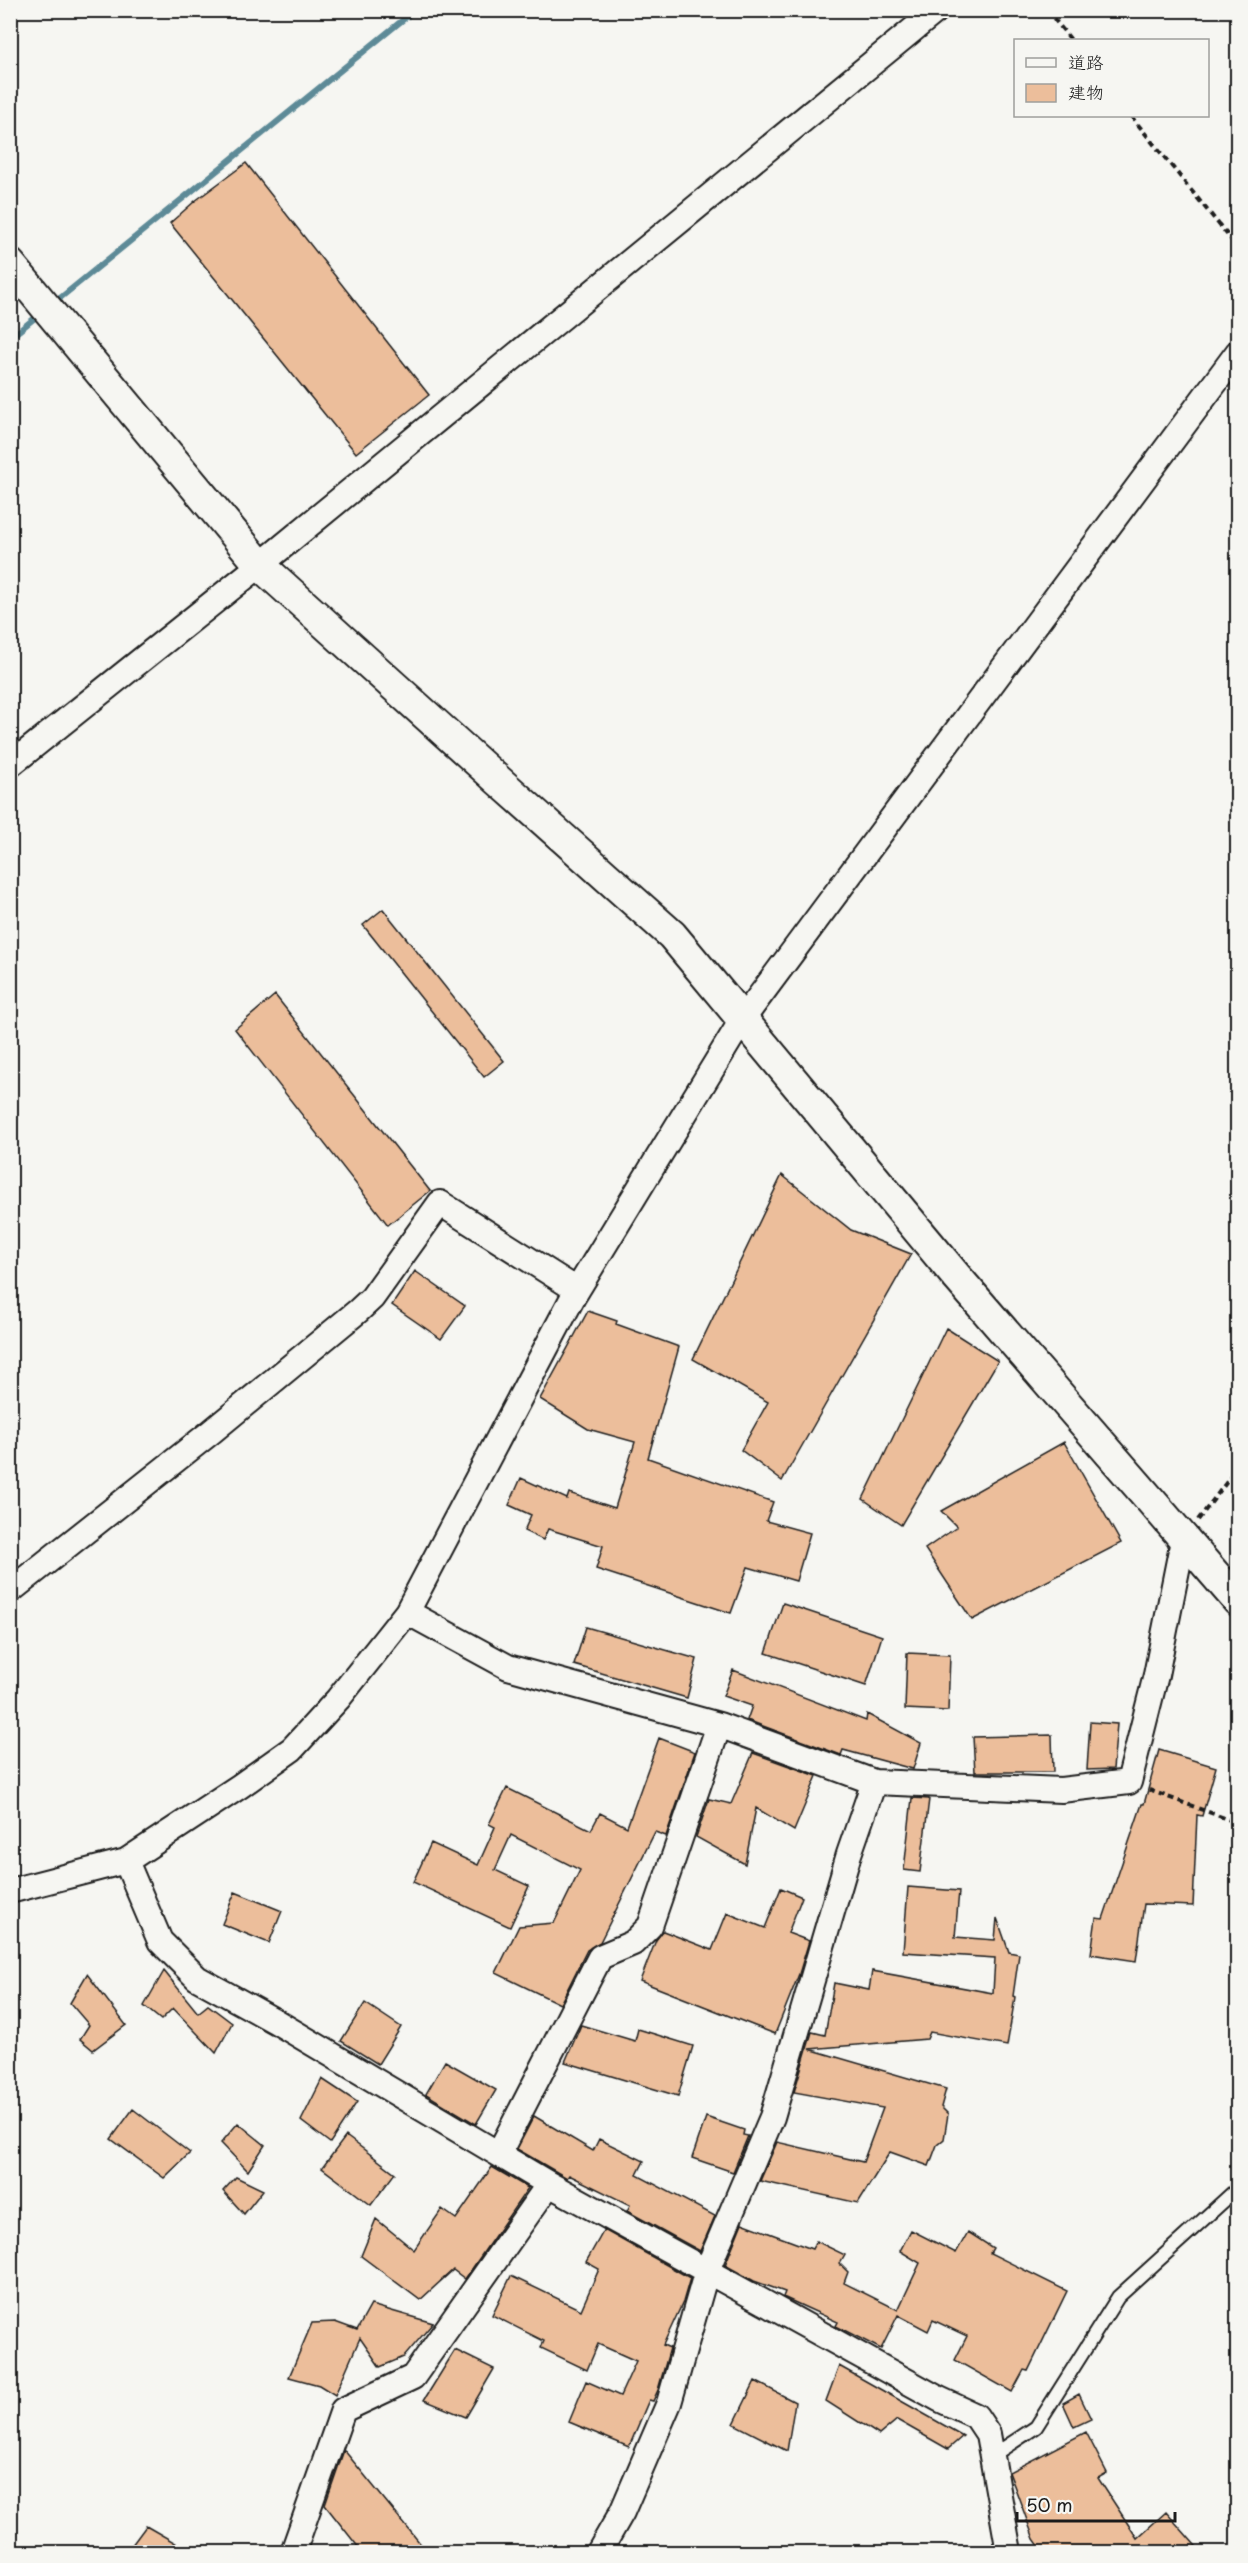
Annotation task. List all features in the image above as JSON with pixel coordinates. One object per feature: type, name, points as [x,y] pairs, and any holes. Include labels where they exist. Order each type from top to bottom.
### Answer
[{"type":"street","points":[[10,765],[260,565],[937,10]]},
{"type":"street","points":[[10,264],[260,565],[499,782],[672,934],[956,1276],[1238,1601]]},
{"type":"street","points":[[10,1891],[126,1860],[240,1786],[292,1749],[338,1699],[407,1612],[577,1290],[742,1020],[1238,352]]},
{"type":"street","points":[[10,1591],[212,1432],[372,1298],[440,1203],[577,1290]]},
{"type":"street","points":[[407,1612],[508,1667],[719,1725],[874,1782],[1061,1790],[1129,1782],[1156,1675],[1183,1540]]},
{"type":"street","points":[[499,2153],[600,1957],[633,1943],[650,1926],[719,1725]]},
{"type":"street","points":[[600,2553],[622,2512],[669,2403],[707,2270],[772,2117],[849,1854],[874,1782]]},
{"type":"street","points":[[126,1860],[160,1941],[197,1978],[275,2021],[549,2184],[939,2399],[975,2416],[988,2434],[1009,2553]]},
{"type":"street","points":[[293,2553],[343,2410],[413,2377],[549,2184]]},
{"type":"lane","points":[[992,2456],[1036,2427],[1118,2297],[1238,2188]]},
{"type":"path","points":[[1047,10],[1070,39]]},
{"type":"path","points":[[1132,117],[1238,248]]},
{"type":"path","points":[[1183,1540],[1238,1467]]},
{"type":"path","points":[[1129,1782],[1238,1823]]},
{"type":"building","points":[[246,163],[429,395],[356,453],[170,223]]},
{"type":"building","points":[[383,909],[504,1061],[484,1077],[363,925]]},
{"type":"building","points":[[275,995],[430,1191],[388,1225],[235,1029]]},
{"type":"building","points":[[782,1175],[851,1230],[911,1254],[782,1481],[741,1450],[768,1402],[693,1359]]},
{"type":"building","points":[[415,1271],[465,1306],[441,1339],[392,1305]]},
{"type":"building","points":[[588,1311],[679,1347],[648,1458],[773,1502],[766,1521],[810,1533],[796,1581],[748,1567],[731,1613],[596,1569],[603,1546],[548,1529],[543,1540],[524,1531],[531,1515],[509,1505],[521,1478],[567,1499],[569,1493],[615,1508],[635,1442],[588,1429],[540,1399]]},
{"type":"building","points":[[946,1328],[998,1361],[901,1525],[863,1499]]},
{"type":"building","points":[[1064,1442],[1121,1543],[972,1620],[925,1549],[957,1527],[941,1511]]},
{"type":"building","points":[[783,1603],[882,1636],[866,1686],[766,1653]]},
{"type":"building","points":[[586,1627],[697,1659],[687,1698],[574,1665]]},
{"type":"building","points":[[907,1653],[950,1655],[948,1711],[905,1709]]},
{"type":"building","points":[[733,1670],[866,1721],[867,1714],[921,1743],[913,1769],[843,1750],[841,1755],[747,1720],[752,1706],[723,1696]]},
{"type":"building","points":[[1090,1722],[1117,1724],[1113,1769],[1087,1770]]},
{"type":"building","points":[[1052,1735],[1053,1772],[975,1772],[973,1737]]},
{"type":"building","points":[[659,1738],[695,1752],[666,1836],[655,1832],[600,1942],[587,1950],[560,2004],[496,1973],[519,1926],[554,1923],[580,1870],[511,1835],[495,1870],[529,1886],[510,1927],[413,1882],[431,1843],[478,1865],[495,1827],[489,1824],[507,1788],[591,1830],[600,1813],[627,1827]]},
{"type":"building","points":[[1159,1750],[1216,1767],[1202,1816],[1197,1815],[1193,1906],[1144,1904],[1136,1961],[1091,1954],[1096,1918],[1103,1919],[1142,1804],[1144,1804]]},
{"type":"building","points":[[753,1753],[817,1776],[794,1831],[756,1808],[745,1864],[696,1837],[709,1799],[731,1804]]},
{"type":"building","points":[[912,1798],[929,1799],[920,1872],[904,1870]]},
{"type":"building","points":[[908,1887],[959,1891],[955,1937],[995,1940],[997,1918],[1009,1952],[1019,1954],[1007,2046],[930,2032],[927,2039],[809,2049],[946,2089],[941,2107],[948,2114],[944,2139],[937,2145],[929,2166],[890,2152],[858,2203],[760,2181],[777,2142],[863,2162],[883,2108],[794,2092],[812,2032],[825,2035],[834,1983],[869,1990],[872,1971],[993,1993],[995,1958],[903,1952]]},
{"type":"building","points":[[781,1888],[802,1897],[788,1933],[809,1941],[799,1974],[775,2034],[640,1981],[656,1940],[663,1931],[712,1950],[727,1913],[765,1928]]},
{"type":"building","points":[[235,1892],[282,1911],[269,1943],[222,1924]]},
{"type":"building","points":[[164,1971],[198,2013],[208,2005],[232,2023],[216,2053],[173,2008],[161,2020],[144,2006]]},
{"type":"building","points":[[87,1974],[126,2025],[93,2050],[80,2039],[89,2025],[70,2003]]},
{"type":"building","points":[[365,2003],[401,2027],[378,2064],[341,2041]]},
{"type":"building","points":[[581,2025],[635,2041],[638,2029],[693,2046],[678,2096],[565,2062]]},
{"type":"building","points":[[445,2061],[496,2090],[476,2124],[426,2094]]},
{"type":"building","points":[[322,2079],[357,2102],[330,2143],[301,2121]]},
{"type":"building","points":[[133,2109],[190,2153],[164,2178],[111,2139]]},
{"type":"building","points":[[534,2116],[593,2151],[599,2139],[644,2161],[637,2175],[715,2216],[700,2251],[627,2211],[630,2205],[569,2175],[567,2178],[517,2149]]},
{"type":"building","points":[[706,2117],[744,2130],[743,2135],[748,2136],[733,2172],[692,2158]]},
{"type":"building","points":[[238,2123],[265,2145],[248,2171],[221,2143]]},
{"type":"building","points":[[346,2136],[395,2173],[371,2205],[322,2168]]},
{"type":"building","points":[[492,2167],[528,2188],[465,2279],[453,2270],[420,2300],[361,2256],[376,2219],[414,2250],[442,2209],[456,2219]]},
{"type":"building","points":[[236,2177],[263,2190],[244,2214],[223,2191]]},
{"type":"building","points":[[742,2223],[812,2249],[816,2241],[845,2255],[840,2264],[848,2272],[844,2283],[898,2310],[920,2263],[900,2251],[911,2230],[956,2253],[968,2232],[993,2248],[990,2253],[1067,2291],[1028,2371],[1024,2370],[1012,2392],[955,2360],[967,2336],[933,2320],[928,2331],[898,2315],[881,2349],[836,2326],[838,2322],[783,2297],[785,2292],[754,2281],[725,2265]]},
{"type":"building","points":[[604,2230],[690,2278],[683,2302],[663,2345],[670,2348],[658,2390],[653,2401],[649,2400],[629,2447],[569,2422],[586,2381],[620,2396],[636,2361],[598,2344],[587,2370],[541,2348],[544,2341],[492,2315],[511,2276],[581,2310],[599,2269],[586,2262]]},
{"type":"building","points":[[371,2305],[433,2323],[404,2357],[380,2367],[360,2338],[335,2395],[319,2385],[289,2377],[312,2323],[335,2322],[357,2330]]},
{"type":"building","points":[[455,2350],[494,2369],[466,2417],[424,2400]]},
{"type":"building","points":[[839,2366],[963,2436],[948,2449],[897,2420],[879,2435],[826,2401]]},
{"type":"building","points":[[755,2381],[795,2402],[787,2451],[734,2424]]},
{"type":"building","points":[[1079,2394],[1091,2419],[1074,2427],[1063,2403]]},
{"type":"building","points":[[1086,2432],[1107,2473],[1098,2478],[1137,2538],[1166,2512],[1202,2553],[1044,2553],[1034,2539],[1009,2472]]},
{"type":"building","points":[[344,2450],[428,2553],[363,2553],[325,2505]]},
{"type":"building","points":[[146,2526],[193,2553],[126,2553]]},
{"type":"waterway","points":[[54,303],[415,10]]},
{"type":"waterway","points":[[10,338],[41,313]]}]
